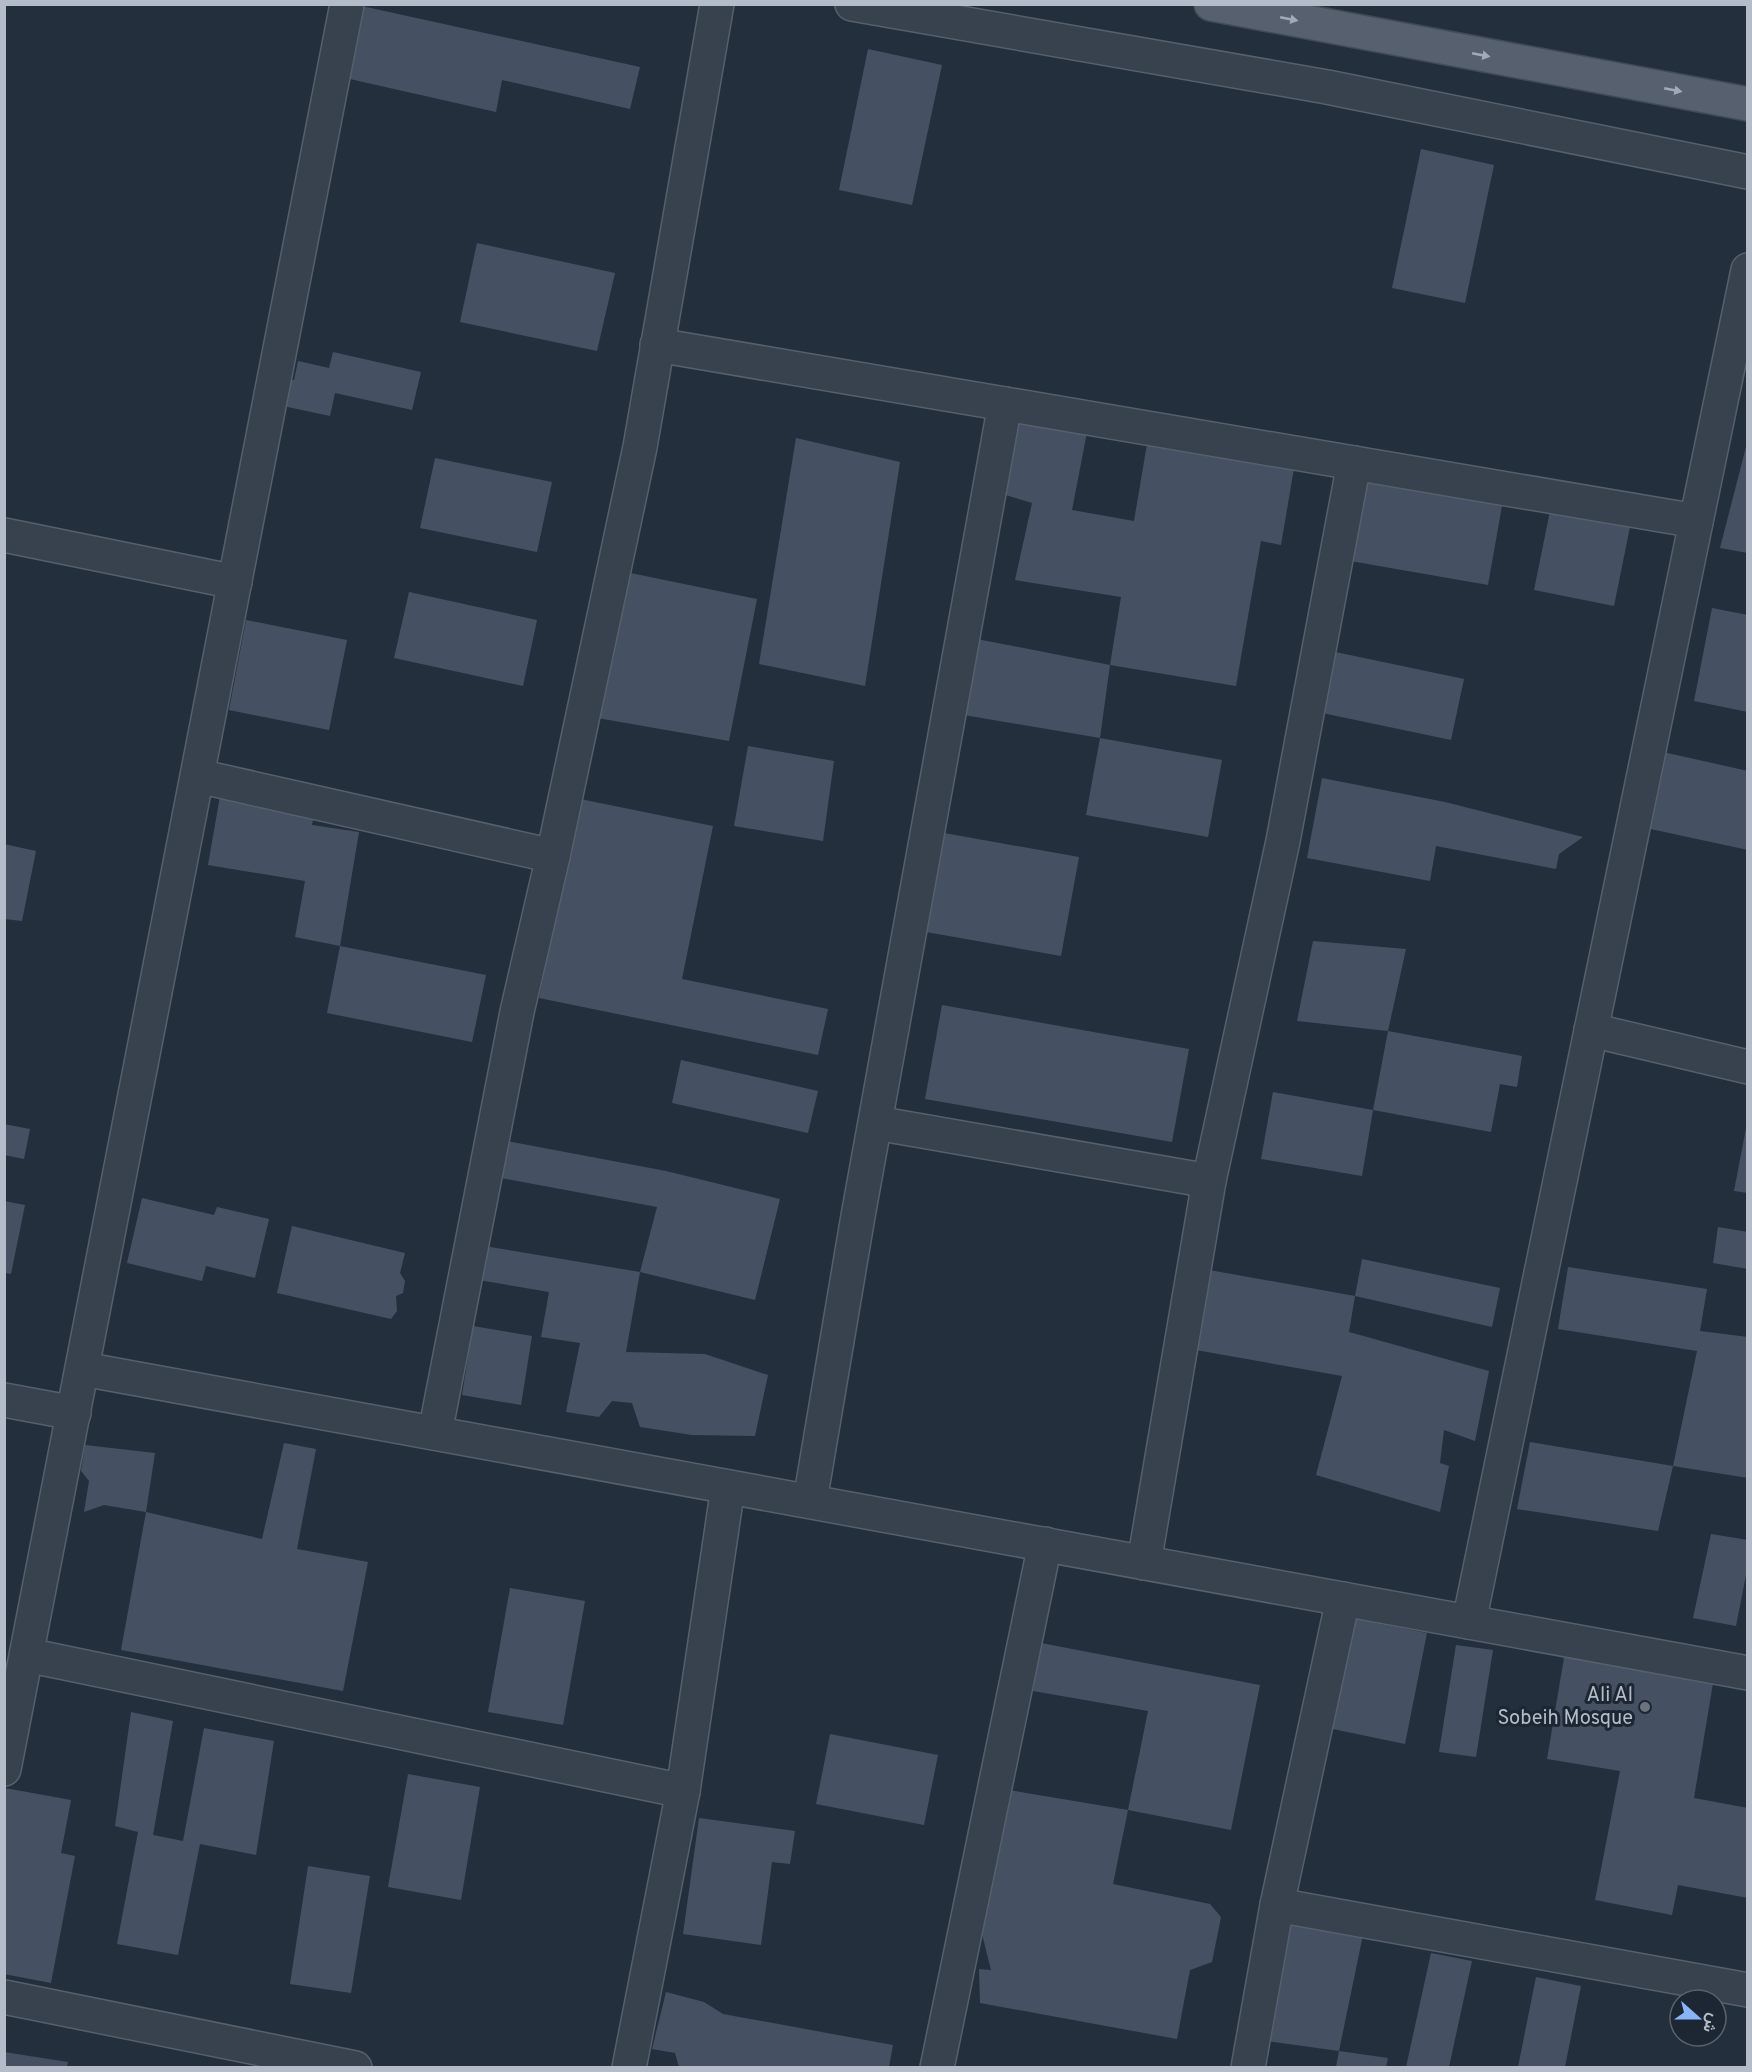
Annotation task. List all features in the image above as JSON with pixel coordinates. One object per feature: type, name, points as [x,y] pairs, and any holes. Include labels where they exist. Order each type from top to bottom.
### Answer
[{"type":"main road","points":[[1211,4],[1748,104]]},
{"type":"street","points":[[5,1763],[347,4]]},
{"type":"street","points":[[435,1433],[514,1024],[553,856],[640,447],[717,4]]},
{"type":"street","points":[[852,4],[1327,87],[1748,172]]},
{"type":"street","points":[[1469,1622],[1748,270]]},
{"type":"street","points":[[657,345],[1696,521]]},
{"type":"street","points":[[810,1501],[1005,404]]},
{"type":"street","points":[[1144,1563],[1209,1181],[1283,841],[1354,463]]},
{"type":"street","points":[[4,535],[235,582]]},
{"type":"street","points":[[198,776],[553,856]]},
{"type":"street","points":[[1591,1030],[1748,1067]]},
{"type":"street","points":[[876,1123],[1209,1181]]},
{"type":"street","points":[[83,1369],[1748,1672]]},
{"type":"street","points":[[4,1400],[74,1413]]},
{"type":"street","points":[[629,2067],[682,1791],[728,1487]]},
{"type":"street","points":[[938,2067],[1045,1544]]},
{"type":"street","points":[[1248,2067],[1278,1905],[1343,1599]]},
{"type":"street","points":[[27,1655],[682,1791]]},
{"type":"street","points":[[1278,1905],[1748,1990]]},
{"type":"street","points":[[4,1997],[288,2061],[356,2067]]},
{"type":"building","points":[[357,5],[640,67],[630,109],[502,80],[496,112],[341,77]]},
{"type":"building","points":[[868,49],[942,65],[912,205],[839,190]]},
{"type":"building","points":[[1421,149],[1494,165],[1465,303],[1392,288]]},
{"type":"building","points":[[477,243],[615,273],[597,351],[460,322]]},
{"type":"building","points":[[333,352],[421,372],[412,410],[335,393],[330,416],[269,403],[275,376],[294,380],[298,361],[329,368]]},
{"type":"building","points":[[1013,414],[1088,427],[1072,510],[1134,521],[1147,444],[1294,468],[1281,545],[1261,541],[1236,686],[1110,665],[1121,597],[1015,580],[1032,503],[999,493]]},
{"type":"building","points":[[796,438],[900,462],[865,686],[759,664]]},
{"type":"building","points":[[1748,443],[1748,553],[1720,548]]},
{"type":"building","points":[[435,458],[552,482],[537,552],[420,528]]},
{"type":"building","points":[[1355,474],[1503,500],[1488,585],[1339,559]]},
{"type":"building","points":[[1550,511],[1630,527],[1614,606],[1534,590]]},
{"type":"building","points":[[616,570],[757,599],[729,741],[586,716]]},
{"type":"building","points":[[409,592],[537,620],[523,686],[394,658]]},
{"type":"building","points":[[1712,608],[1748,615],[1748,712],[1694,701]]},
{"type":"building","points":[[246,620],[347,640],[329,730],[229,710]]},
{"type":"building","points":[[977,639],[1110,665],[1100,738],[964,715]]},
{"type":"building","points":[[1321,649],[1464,679],[1451,740],[1308,710]]},
{"type":"building","points":[[1100,738],[1222,760],[1208,837],[1086,815]]},
{"type":"building","points":[[748,746],[834,761],[823,841],[734,826]]},
{"type":"building","points":[[1663,752],[1748,771],[1748,850],[1646,828]]},
{"type":"building","points":[[1322,778],[1445,802],[1583,837],[1559,854],[1556,869],[1436,846],[1430,881],[1307,858]]},
{"type":"building","points":[[220,796],[314,813],[312,825],[359,832],[340,946],[295,937],[305,881],[208,865]]},
{"type":"building","points":[[580,799],[713,826],[682,979],[828,1009],[818,1055],[539,998]]},
{"type":"building","points":[[933,831],[1079,857],[1061,956],[915,930]]},
{"type":"building","points":[[4,844],[36,851],[22,921],[4,919]]},
{"type":"building","points":[[1313,941],[1406,949],[1388,1031],[1297,1021]]},
{"type":"building","points":[[340,946],[486,975],[472,1042],[327,1013]]},
{"type":"building","points":[[942,1005],[1189,1049],[1172,1142],[925,1099]]},
{"type":"building","points":[[1388,1031],[1522,1056],[1517,1087],[1500,1084],[1491,1132],[1373,1110]]},
{"type":"building","points":[[681,1060],[818,1091],[808,1133],[672,1103]]},
{"type":"building","points":[[1273,1092],[1373,1110],[1362,1176],[1261,1159]]},
{"type":"building","points":[[4,1124],[30,1129],[24,1159],[4,1155]]},
{"type":"building","points":[[1746,1128],[1748,1128],[1748,1193],[1734,1191]]},
{"type":"building","points":[[507,1141],[666,1171],[780,1199],[755,1300],[640,1272],[657,1207],[501,1178]]},
{"type":"building","points":[[142,1198],[214,1215],[217,1207],[269,1219],[255,1278],[206,1266],[202,1281],[127,1263]]},
{"type":"building","points":[[4,1201],[25,1205],[11,1274],[4,1273]]},
{"type":"building","points":[[292,1226],[405,1253],[400,1273],[405,1281],[403,1293],[396,1296],[397,1311],[391,1319],[277,1293]]},
{"type":"building","points":[[1718,1227],[1748,1232],[1748,1269],[1713,1263]]},
{"type":"building","points":[[484,1246],[640,1272],[626,1352],[705,1354],[768,1375],[755,1436],[692,1435],[640,1427],[632,1403],[612,1401],[599,1417],[566,1412],[580,1343],[541,1337],[549,1292],[479,1280]]},
{"type":"building","points":[[1362,1259],[1500,1288],[1492,1327],[1355,1296]]},
{"type":"building","points":[[1568,1267],[1707,1289],[1700,1331],[1748,1337],[1748,1478],[1673,1466],[1697,1351],[1558,1329]]},
{"type":"building","points":[[1209,1270],[1355,1296],[1349,1332],[1489,1371],[1475,1441],[1444,1430],[1440,1463],[1449,1466],[1440,1512],[1316,1475],[1342,1376],[1196,1350]]},
{"type":"building","points":[[473,1326],[532,1336],[521,1405],[462,1395]]},
{"type":"building","points":[[1530,1442],[1673,1466],[1658,1531],[1517,1509]]},
{"type":"building","points":[[284,1443],[316,1449],[297,1549],[368,1562],[343,1691],[121,1650],[146,1512],[262,1539]]},
{"type":"building","points":[[85,1445],[155,1453],[146,1512],[104,1505],[84,1512],[89,1481],[81,1471]]},
{"type":"building","points":[[1711,1534],[1748,1540],[1748,1565],[1736,1626],[1693,1618]]},
{"type":"building","points":[[510,1588],[585,1601],[563,1725],[488,1712]]},
{"type":"building","points":[[1350,1618],[1427,1633],[1405,1744],[1328,1728]]},
{"type":"building","points":[[1041,1643],[1260,1685],[1231,1830],[1128,1810],[1148,1711],[1033,1691]]},
{"type":"building","points":[[1456,1645],[1493,1650],[1476,1757],[1439,1752]]},
{"type":"building","points":[[1565,1652],[1714,1677],[1694,1798],[1748,1808],[1748,1898],[1678,1885],[1672,1915],[1595,1900],[1620,1771],[1547,1759]]},
{"type":"building","points":[[131,1712],[173,1721],[153,1835],[183,1841],[204,1728],[274,1741],[256,1855],[200,1844],[178,1955],[117,1944],[138,1832],[115,1826]]},
{"type":"building","points":[[830,1734],[938,1755],[924,1825],[816,1804]]},
{"type":"building","points":[[408,1774],[480,1787],[461,1900],[388,1887]]},
{"type":"building","points":[[5,1788],[71,1800],[61,1853],[75,1856],[51,1983],[4,1974]]},
{"type":"building","points":[[1009,1790],[1128,1810],[1113,1884],[1210,1904],[1221,1917],[1212,1962],[1190,1970],[1177,2039],[980,2003],[979,1969],[991,1970],[981,1930]]},
{"type":"building","points":[[699,1818],[795,1831],[790,1864],[772,1862],[761,1945],[683,1934]]},
{"type":"building","points":[[308,1866],[370,1876],[351,1993],[290,1984]]},
{"type":"building","points":[[1283,1916],[1364,1930],[1339,2051],[1260,2040]]},
{"type":"building","points":[[1431,1953],[1472,1961],[1449,2067],[1406,2067]]},
{"type":"building","points":[[1536,1977],[1581,1986],[1565,2067],[1518,2067]]},
{"type":"building","points":[[666,1992],[704,2002],[723,2014],[893,2045],[889,2067],[679,2067],[675,2053],[652,2049]]},
{"type":"building","points":[[1339,2051],[1388,2058],[1386,2067],[1336,2067]]},
{"type":"building","points":[[4,2052],[68,2062],[67,2067],[4,2067]]},
{"type":"place","name":"Ali Al Sobeih Mosque","points":[[1645,1707]]}]
